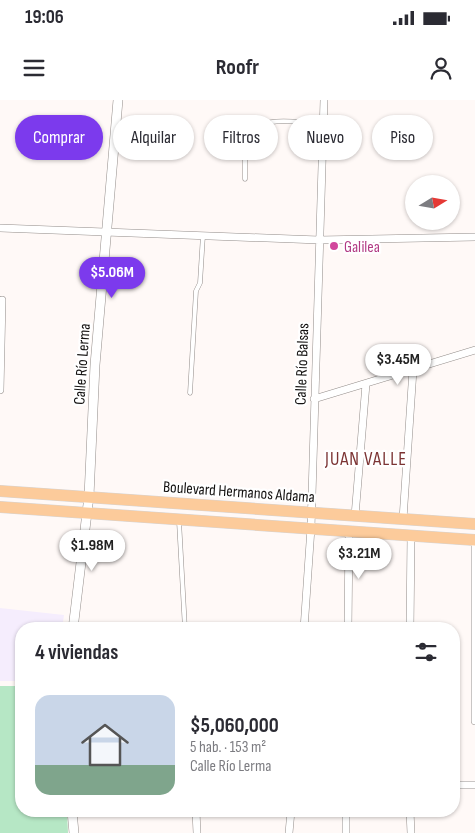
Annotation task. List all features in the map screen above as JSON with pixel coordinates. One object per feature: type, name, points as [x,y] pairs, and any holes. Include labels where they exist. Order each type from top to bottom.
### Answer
[{"type":"main road","name":"Boulevard Hermanos Aldama","points":[[0,491],[475,524]]},
{"type":"main road","name":"Boulevard Hermanos Aldama","points":[[0,507],[475,540]]},
{"type":"street","name":"Calle Río Lerma","points":[[74,622],[89,496],[95,365],[118,100]]},
{"type":"street","name":"Calle Río Balsas","points":[[323,115],[324,100]]},
{"type":"street","name":"Calle Río Balsas","points":[[304,622],[311,528],[321,160]]},
{"type":"street","points":[[0,228],[106,230],[319,240],[475,237]]},
{"type":"street","points":[[0,390],[2,300]]},
{"type":"street","points":[[314,399],[475,350]]},
{"type":"street","points":[[403,519],[413,370]]},
{"type":"street","points":[[355,516],[366,384]]},
{"type":"street","points":[[348,622],[349,531]]},
{"type":"street","points":[[410,622],[411,536]]},
{"type":"street","points":[[475,540],[475,721]]},
{"type":"street","points":[[460,785],[475,785]]},
{"type":"street","points":[[73,817],[74,833]]},
{"type":"street","points":[[196,817],[197,833]]},
{"type":"street","points":[[289,833],[291,817]]},
{"type":"street","points":[[346,817],[346,833]]},
{"type":"street","points":[[410,817],[411,833]]},
{"type":"lane","points":[[245,179],[245,146],[252,129],[262,124],[288,122]]},
{"type":"lane","points":[[190,394],[196,291],[200,282],[204,235]]},
{"type":"lane","points":[[178,519],[185,622]]},
{"type":"shaded area","points":[[0,608],[64,615],[63,622],[15,622],[15,681],[0,681]]},
{"type":"green space","points":[[0,686],[15,686],[15,817],[67,817],[68,833],[0,833]]},
{"type":"place","name":"Galilea","points":[[334,246]]},
{"type":"district","name":"JUAN VALLE","points":[[366,458]]}]
